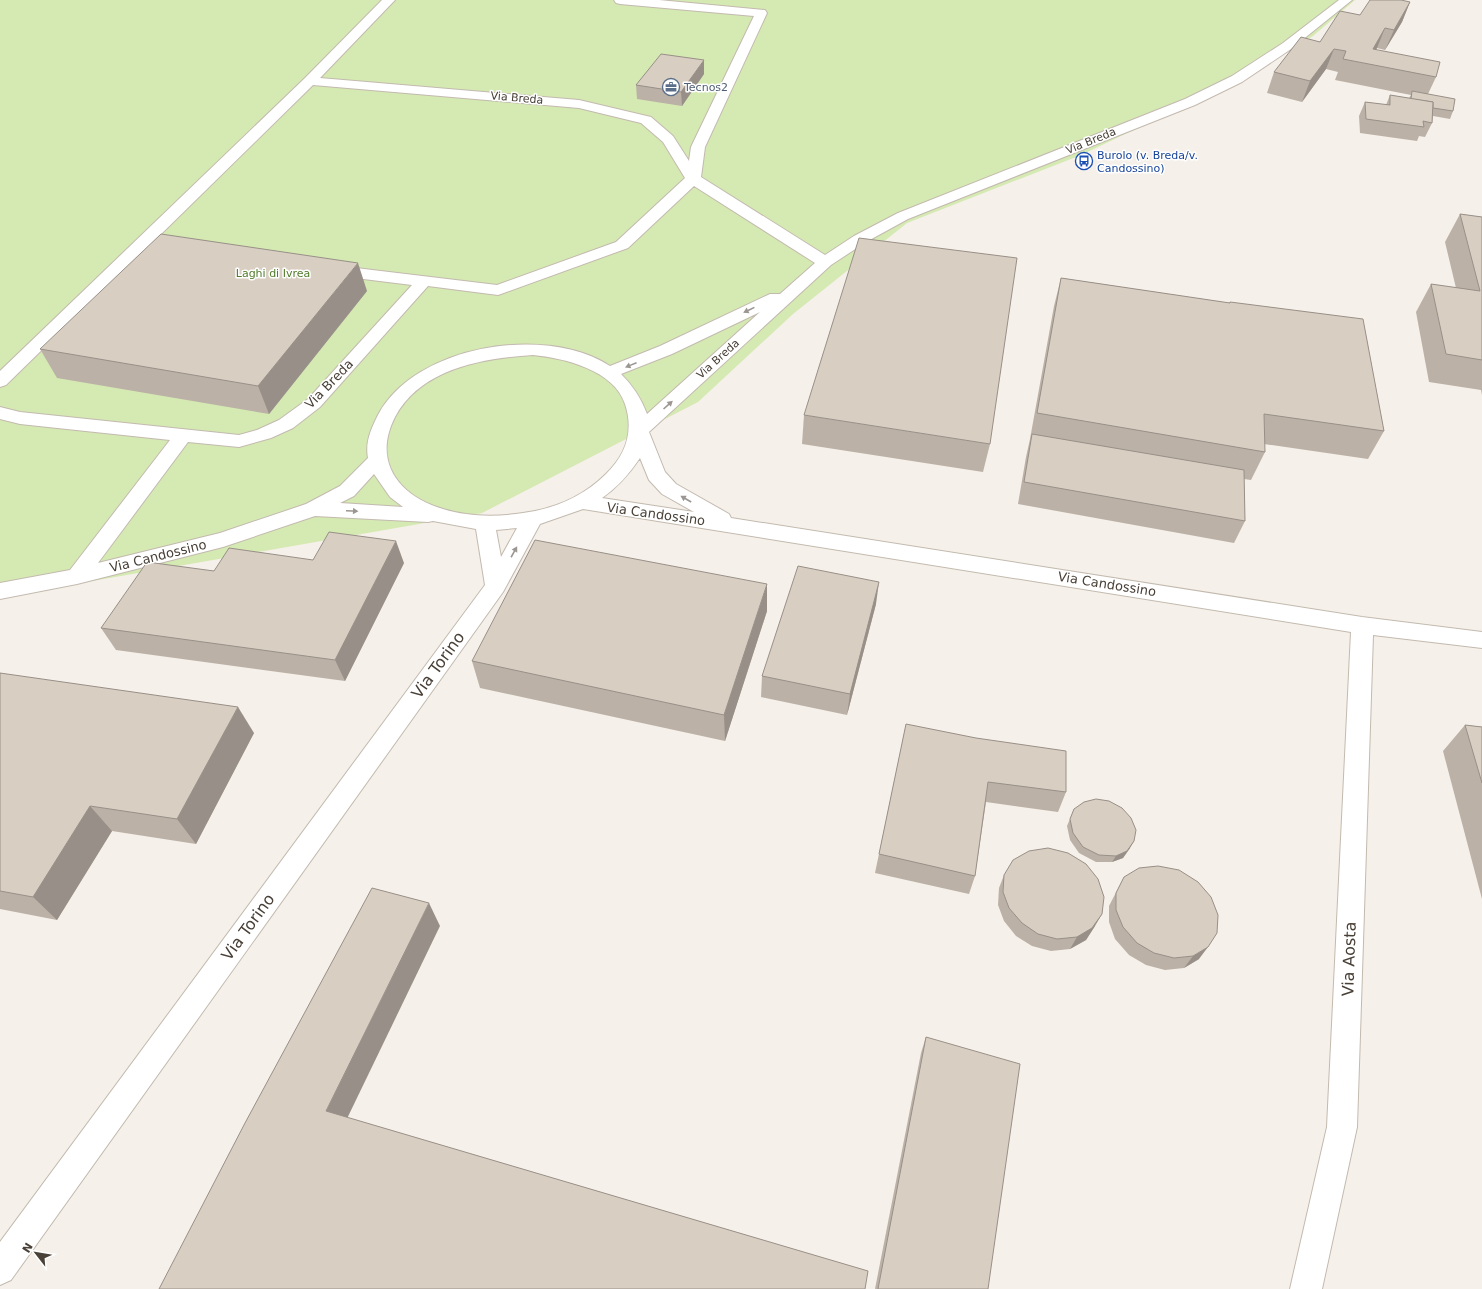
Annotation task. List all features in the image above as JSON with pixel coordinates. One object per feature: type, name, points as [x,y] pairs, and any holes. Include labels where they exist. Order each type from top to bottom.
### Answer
[{"type":"street","points":[[0,381],[310,81],[389,0]]},
{"type":"street","points":[[313,268],[498,290],[622,245],[693,178],[698,147],[761,13],[620,0]]},
{"type":"street","name":"Via Breda","points":[[639,431],[825,262],[860,239],[904,216],[986,182],[1190,102],[1237,79],[1287,46],[1346,0]]},
{"type":"street","name":"Via Breda","points":[[310,81],[580,104],[646,120],[668,139],[693,178],[825,262]]},
{"type":"street","points":[[139,246],[194,253]]},
{"type":"street","name":"Via Breda","points":[[0,413],[20,418],[239,441],[264,434],[286,424],[314,403],[424,281]]},
{"type":"street","name":"Via Breda","points":[[609,373],[666,350],[797,287]]},
{"type":"street","points":[[533,350],[546,351],[577,358],[599,367],[620,382],[632,397],[639,418],[639,431],[636,445],[629,460],[620,472],[603,488],[563,510],[518,521],[485,523],[467,522],[439,516],[418,507],[396,492],[389,484],[377,460],[376,440],[386,415],[393,405],[408,390],[425,377],[452,364],[497,352],[533,350]]},
{"type":"street","name":"Via Candossino","points":[[639,431],[656,475],[669,489],[732,525]]},
{"type":"street","points":[[77,576],[183,436]]},
{"type":"street","name":"Via Candossino","points":[[0,591],[77,576],[223,540],[313,509],[347,492],[377,460]]},
{"type":"street","name":"Via Candossino","points":[[580,502],[1362,625],[1482,640]]},
{"type":"street","name":"Via Candossino","points":[[313,509],[439,516]]},
{"type":"street","name":"Via Torino","points":[[0,1269],[496,586],[533,518]]},
{"type":"street","points":[[485,523],[496,586]]},
{"type":"street","name":"Via Aosta","points":[[1306,1289],[1342,1127],[1362,625]]},
{"type":"green space","name":"Laghi di Ivrea","points":[[0,0],[1355,0],[1313,36],[1245,77],[1081,155],[907,223],[793,314],[698,402],[482,513],[0,597]]},
{"type":"building","points":[[1370,0],[1401,0],[1410,2],[1394,30],[1385,28],[1373,49],[1440,62],[1436,77],[1343,59],[1346,51],[1334,49],[1310,81],[1274,72],[1301,37],[1320,42],[1340,11],[1360,15]]},
{"type":"building","points":[[661,54],[704,60],[681,92],[636,85]]},
{"type":"building","points":[[1412,91],[1455,99],[1453,111],[1433,108],[1433,102],[1411,99]]},
{"type":"building","points":[[1390,95],[1433,102],[1432,123],[1423,121],[1424,127],[1366,119],[1365,102],[1390,105]]},
{"type":"building","points":[[1460,214],[1482,217],[1482,360],[1446,354],[1431,284],[1480,291]]},
{"type":"building","points":[[161,234],[358,263],[258,386],[40,349]]},
{"type":"building","points":[[859,238],[1017,258],[990,444],[804,415]]},
{"type":"building","points":[[1061,278],[1230,303],[1363,319],[1384,431],[1264,414],[1265,452],[1037,413]]},
{"type":"building","points":[[1032,434],[1244,470],[1245,521],[1024,482]]},
{"type":"building","points":[[329,532],[396,541],[335,660],[101,628],[147,562],[214,571],[229,548],[313,560]]},
{"type":"building","points":[[535,540],[767,584],[724,715],[472,661]]},
{"type":"building","points":[[798,566],[879,582],[850,694],[762,676]]},
{"type":"building","points":[[0,673],[238,707],[177,819],[90,806],[33,897],[0,891]]},
{"type":"building","points":[[906,724],[976,738],[1066,751],[1066,792],[988,782],[975,876],[879,854]]},
{"type":"building","points":[[1465,725],[1482,727],[1482,783]]},
{"type":"building","points":[[1096,799],[1109,801],[1122,808],[1131,818],[1136,830],[1134,841],[1127,851],[1116,856],[1099,855],[1083,847],[1073,833],[1070,819],[1074,809],[1084,802]]},
{"type":"building","points":[[1048,848],[1068,853],[1086,864],[1098,879],[1104,897],[1102,914],[1092,928],[1077,937],[1057,939],[1038,934],[1022,923],[1009,908],[1003,892],[1004,875],[1013,860],[1029,851]]},
{"type":"building","points":[[1158,866],[1179,870],[1198,882],[1211,897],[1218,915],[1217,933],[1208,947],[1193,956],[1174,958],[1154,953],[1137,943],[1123,927],[1116,910],[1116,893],[1124,877],[1139,868]]},
{"type":"building","points":[[372,888],[429,903],[326,1111],[868,1271],[865,1289],[159,1289],[245,1123]]},
{"type":"building","points":[[926,1037],[1020,1064],[988,1289],[878,1289]]},
{"type":"place","name":"Tecnos2","points":[[671,87]]},
{"type":"place","name":"Burolo (v. Breda/v. Candossino)","points":[[1084,161]]}]
